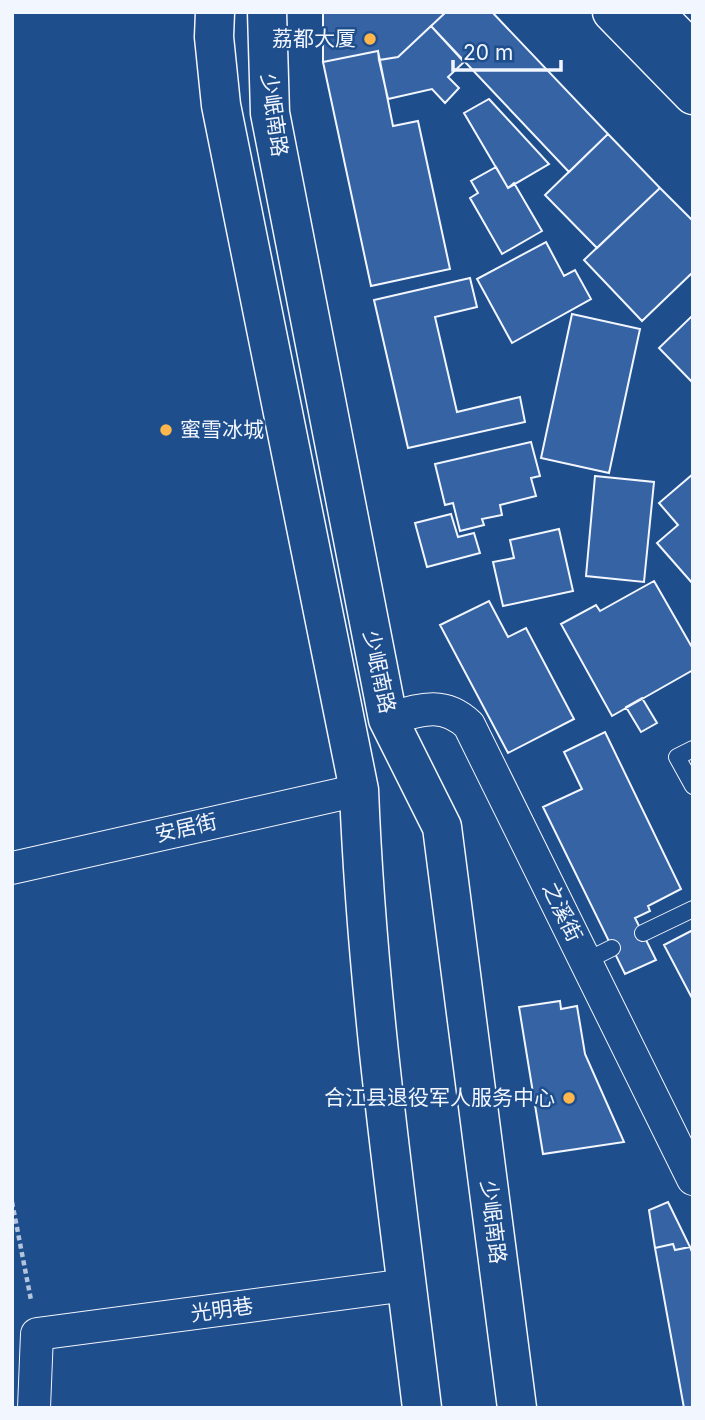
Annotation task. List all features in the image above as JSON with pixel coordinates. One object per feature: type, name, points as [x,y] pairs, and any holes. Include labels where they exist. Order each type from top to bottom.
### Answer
[{"type":"main road","name":"少岷南路","points":[[215,12],[214,37],[221,105],[359,790],[370,977],[422,1408]]},
{"type":"main road","name":"少岷南路","points":[[267,12],[270,113],[388,719],[442,827],[517,1408]]},
{"type":"main road","points":[[612,12],[693,95]]},
{"type":"main road","points":[[654,12],[693,52]]},
{"type":"street","name":"之溪街","points":[[388,719],[440,708],[450,711],[469,725],[599,955],[686,1147],[693,1179]]},
{"type":"street","name":"安居街","points":[[12,868],[359,790]]},
{"type":"street","name":"光明巷","points":[[37,1334],[407,1285]]},
{"type":"street","points":[[34,1408],[37,1334]]},
{"type":"lane","points":[[693,749],[677,757],[693,786]]},
{"type":"lane","points":[[643,933],[693,909]]},
{"type":"path","points":[[12,1202],[37,1334]]},
{"type":"building","name":"荔都大厦","points":[[323,12],[446,12],[398,57],[379,60],[378,51],[323,62]]},
{"type":"building","points":[[446,12],[492,12],[608,134],[569,172],[431,26]]},
{"type":"building","points":[[431,26],[464,62],[448,77],[459,88],[445,103],[432,89],[388,99],[379,60],[398,57]]},
{"type":"building","points":[[378,51],[393,126],[418,121],[450,269],[371,286],[323,62]]},
{"type":"building","points":[[489,99],[549,164],[508,188],[464,113]]},
{"type":"building","points":[[608,134],[660,188],[597,248],[545,195]]},
{"type":"building","points":[[496,167],[508,188],[514,183],[542,231],[502,254],[470,198],[478,193],[471,181]]},
{"type":"building","points":[[660,188],[693,221],[693,272],[642,321],[584,260]]},
{"type":"building","points":[[546,242],[564,276],[575,270],[591,299],[512,343],[477,279]]},
{"type":"building","points":[[470,278],[477,307],[435,317],[457,412],[520,397],[525,422],[408,448],[374,300]]},
{"type":"building","points":[[572,314],[640,329],[609,473],[541,458]]},
{"type":"building","points":[[693,315],[693,383],[659,348]]},
{"type":"building","points":[[531,442],[540,476],[531,478],[536,496],[500,505],[502,515],[482,519],[484,525],[460,531],[453,503],[445,505],[435,464]]},
{"type":"building","points":[[693,474],[693,584],[657,543],[678,525],[659,503]]},
{"type":"building","points":[[595,476],[654,482],[644,582],[586,576]]},
{"type":"building","points":[[451,514],[458,537],[474,533],[480,553],[427,567],[415,523]]},
{"type":"building","points":[[559,529],[573,591],[503,606],[493,562],[514,558],[510,540]]},
{"type":"building","points":[[654,581],[693,649],[693,670],[612,716],[561,624],[596,605],[600,611]]},
{"type":"building","points":[[489,601],[508,637],[526,628],[574,719],[508,753],[440,625]]},
{"type":"building","points":[[642,698],[657,723],[641,732],[626,707]]},
{"type":"building","points":[[605,732],[681,889],[648,906],[650,911],[635,918],[656,960],[625,974],[543,807],[582,789],[564,752]]},
{"type":"building","points":[[693,930],[693,1000],[664,945]]},
{"type":"building","name":"合江县退役军人服务中心","points":[[560,1001],[561,1009],[577,1006],[585,1054],[624,1142],[543,1154],[519,1007]]},
{"type":"building","points":[[668,1202],[690,1247],[675,1250],[673,1244],[655,1248],[649,1210]]},
{"type":"building","points":[[673,1244],[675,1250],[690,1247],[693,1254],[693,1408],[684,1408],[655,1248]]},
{"type":"place","name":"荔都大厦","points":[[370,39]]},
{"type":"place","name":"蜜雪冰城","points":[[166,430]]},
{"type":"place","name":"合江县退役军人服务中心","points":[[569,1098]]}]
